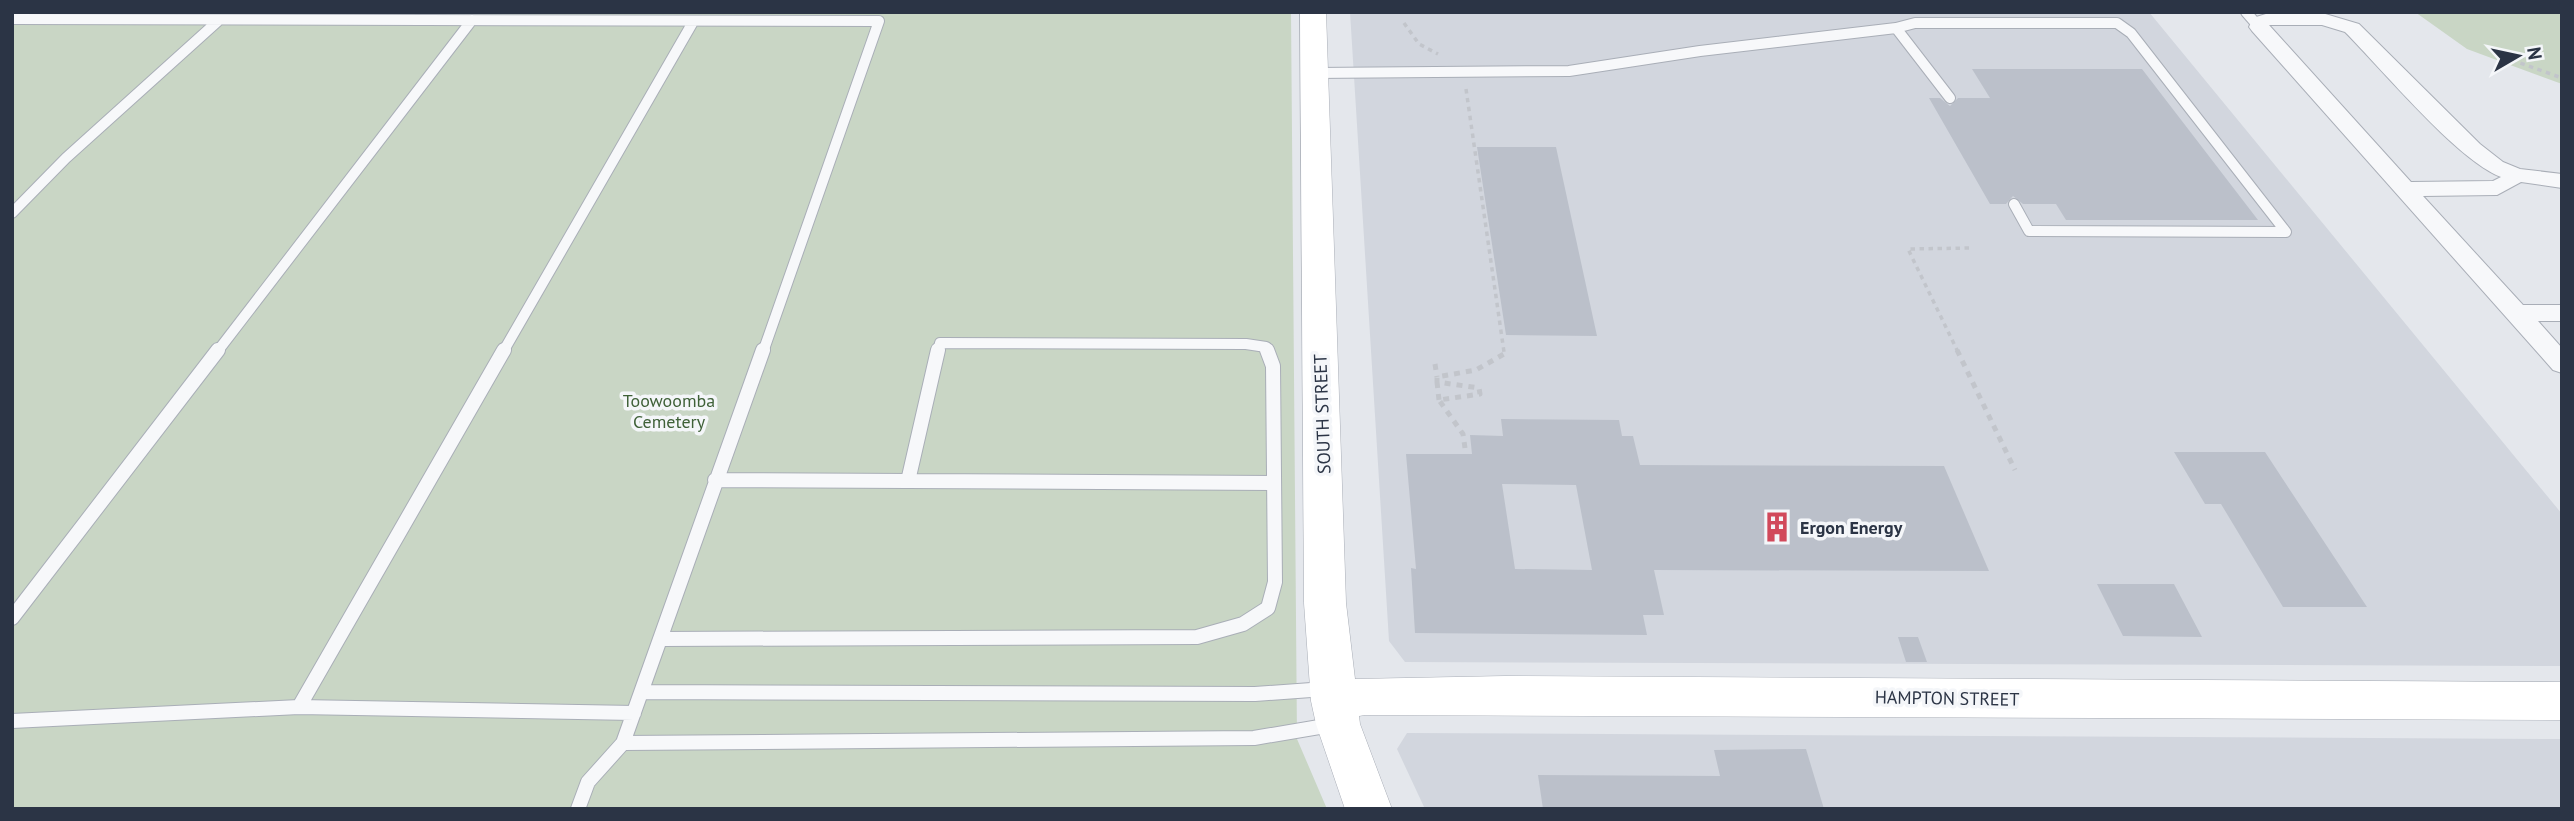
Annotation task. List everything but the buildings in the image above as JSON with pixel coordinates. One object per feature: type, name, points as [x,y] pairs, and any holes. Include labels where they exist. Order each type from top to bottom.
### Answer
[{"type":"street","name":"SOUTH STREET","points":[[1313,12],[1325,603],[1335,705],[1369,809]]},
{"type":"street","points":[[2253,19],[2260,22],[2269,19],[2326,18],[2352,28],[2472,149],[2495,167],[2516,174],[2562,181]]},
{"type":"street","points":[[2253,19],[2562,364]]},
{"type":"street","points":[[2405,189],[2497,188],[2516,174]]},
{"type":"street","points":[[2516,313],[2562,313]]},
{"type":"street","name":"HAMPTON STREET","points":[[1335,705],[1365,696],[1532,695],[2562,701]]},
{"type":"lane","points":[[15,17],[218,21],[879,21],[715,480],[643,692],[623,743],[588,782],[578,809]]},
{"type":"lane","points":[[12,618],[472,20]]},
{"type":"lane","points":[[12,213],[66,158],[218,21]]},
{"type":"lane","points":[[299,708],[693,22]]},
{"type":"lane","points":[[1314,73],[1569,71],[1700,51],[1896,28],[1915,23],[2117,23],[2131,33],[2286,232],[2028,231],[2014,204]]},
{"type":"lane","points":[[1896,28],[1950,98]]},
{"type":"lane","points":[[662,639],[1197,637],[1243,624],[1269,608],[1275,582],[1273,366],[1266,347],[1232,344],[940,343],[908,481]]},
{"type":"lane","points":[[715,480],[1146,480],[1226,485],[1272,483]]},
{"type":"lane","points":[[643,692],[1255,694],[1335,705]]},
{"type":"lane","points":[[623,743],[1254,738],[1335,705]]},
{"type":"lane","points":[[12,721],[299,708],[634,713]]},
{"type":"path","points":[[1404,23],[1419,44],[1463,72],[1504,354],[1476,370],[1437,379]]},
{"type":"path","points":[[2496,54],[2562,78]]},
{"type":"path","points":[[1972,248],[1908,249],[2015,470]]},
{"type":"path","points":[[1435,364],[1440,400],[1463,434],[1465,448]]},
{"type":"path","points":[[1437,379],[1479,388],[1480,394],[1440,400]]},
{"type":"shaded area","points":[[1350,12],[2149,12],[2562,514],[2562,666],[1405,662],[1389,641]]},
{"type":"shaded area","points":[[1407,733],[2562,739],[2562,809],[1425,809],[1397,749]]},
{"type":"green space","name":"Toowoomba Cemetery","points":[[12,12],[1291,12],[1297,739],[1327,809],[12,809]]},
{"type":"green space","points":[[2415,12],[2562,12],[2562,84],[2467,49]]},
{"type":"place","name":"Ergon Energy","points":[[1777,527]]}]
